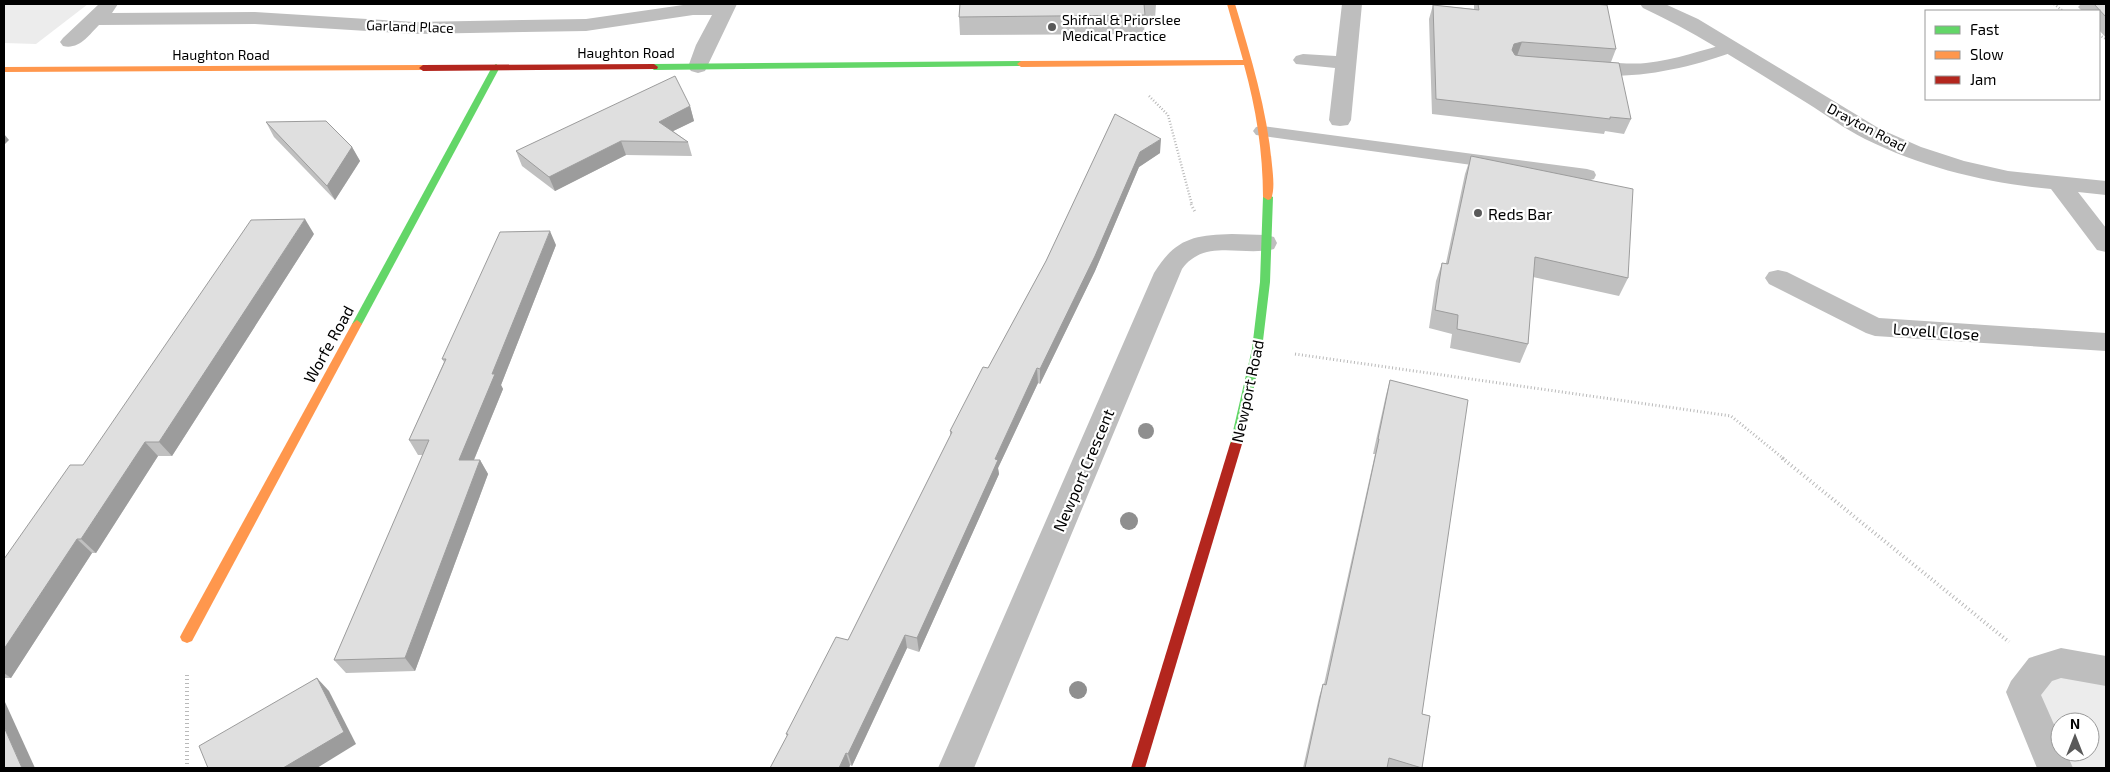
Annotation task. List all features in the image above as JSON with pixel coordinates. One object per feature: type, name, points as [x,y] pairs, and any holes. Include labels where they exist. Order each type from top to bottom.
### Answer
[{"type":"street","points":[[70,42],[110,4]]},
{"type":"street","name":"Newport Road","points":[[1138,768],[1235,450],[1257,349],[1264,282],[1251,242],[1268,185],[1262,132],[1248,62],[1231,4]]},
{"type":"street","points":[[1340,120],[1352,4]]},
{"type":"street","name":"Drayton Road","points":[[1652,4],[1691,23],[1872,134],[1913,152],[1958,167],[2008,178],[2106,188]]},
{"type":"street","points":[[698,67],[725,7]]},
{"type":"street","name":"Garland Place","points":[[96,19],[255,18],[415,28],[586,25],[693,9],[725,7]]},
{"type":"street","points":[[1303,60],[1346,63]]},
{"type":"street","name":"Haughton Road","points":[[4,70],[1248,62]]},
{"type":"street","name":"Worfe Road","points":[[187,637],[496,67]]},
{"type":"street","points":[[2058,184],[2106,244]]},
{"type":"street","name":"Newport Crescent","points":[[956,768],[1167,273],[1179,256],[1203,244],[1251,242]]},
{"type":"street","name":"Lovell Close","points":[[1778,278],[1875,327],[2106,342]]},
{"type":"street","points":[[2054,768],[2023,692],[2041,668],[2061,663],[2106,671]]},
{"type":"lane","points":[[1574,67],[1621,71],[1701,59],[1730,48]]},
{"type":"lane","points":[[1262,132],[1587,175]]},
{"type":"path","points":[[1145,92],[1168,115],[1192,211],[1251,242]]},
{"type":"path","points":[[1257,349],[1731,416],[2041,668]]},
{"type":"path","points":[[186,768],[187,637]]},
{"type":"shaded area","points":[[4,4],[88,4],[36,44],[4,43]]},
{"type":"shaded area","points":[[2061,663],[2106,671],[2106,768],[2055,768],[2052,762],[2100,762],[2100,712],[2050,712],[2050,756],[2023,692]]},
{"type":"building","points":[[960,4],[1144,4],[1145,15],[959,17]]},
{"type":"building","points":[[1478,4],[1607,5],[1616,49],[1522,42],[1514,44],[1512,50],[1515,55],[1522,56],[1619,63],[1631,119],[1610,117],[1610,119],[1436,99],[1433,5],[1479,10]]},
{"type":"building","points":[[2094,4],[2106,4],[2106,17],[2100,10]]},
{"type":"building","points":[[675,76],[690,106],[659,122],[688,142],[621,141],[549,177],[516,151]]},
{"type":"building","points":[[1115,114],[1161,139],[1140,152],[1095,256],[1040,369],[1037,368],[995,459],[998,460],[917,638],[905,635],[848,754],[846,753],[839,768],[770,768],[836,637],[848,640],[983,367],[988,368],[1046,261]]},
{"type":"building","points":[[326,121],[352,147],[327,186],[266,122]]},
{"type":"building","points":[[1471,156],[1633,189],[1628,278],[1535,257],[1528,344],[1457,329],[1458,315],[1435,310],[1442,263],[1448,264]]},
{"type":"building","points":[[305,219],[159,442],[145,442],[81,539],[77,539],[4,649],[4,559],[70,465],[83,465],[251,220]]},
{"type":"building","points":[[550,231],[492,374],[495,374],[459,460],[480,460],[405,658],[334,660],[429,440],[409,440],[446,359],[442,359],[500,232]]},
{"type":"building","points":[[1390,380],[1468,400],[1422,714],[1430,716],[1422,768],[1389,758],[1387,768],[1305,768],[1323,684],[1326,685]]},
{"type":"building","points":[[317,678],[344,732],[283,768],[208,768],[199,746]]},
{"type":"building","points":[[4,727],[22,768],[4,768]]},
{"type":"traffic: fast","points":[[654,67],[1021,64]]},
{"type":"traffic: fast","points":[[357,324],[496,67]]},
{"type":"traffic: fast","points":[[1236,444],[1257,349],[1265,282],[1268,197]]},
{"type":"traffic: slow","points":[[1231,4],[1251,75],[1262,124],[1266,148],[1268,197]]},
{"type":"traffic: slow","points":[[1021,64],[1248,62]]},
{"type":"traffic: slow","points":[[4,70],[423,68]]},
{"type":"traffic: slow","points":[[187,637],[357,324]]},
{"type":"traffic: jam","points":[[423,68],[654,67]]},
{"type":"traffic: jam","points":[[1138,768],[1236,444]]},
{"type":"place","name":"Shifnal & Priorslee Medical Practice","points":[[1052,27]]},
{"type":"place","name":"Reds Bar","points":[[1478,213]]}]
